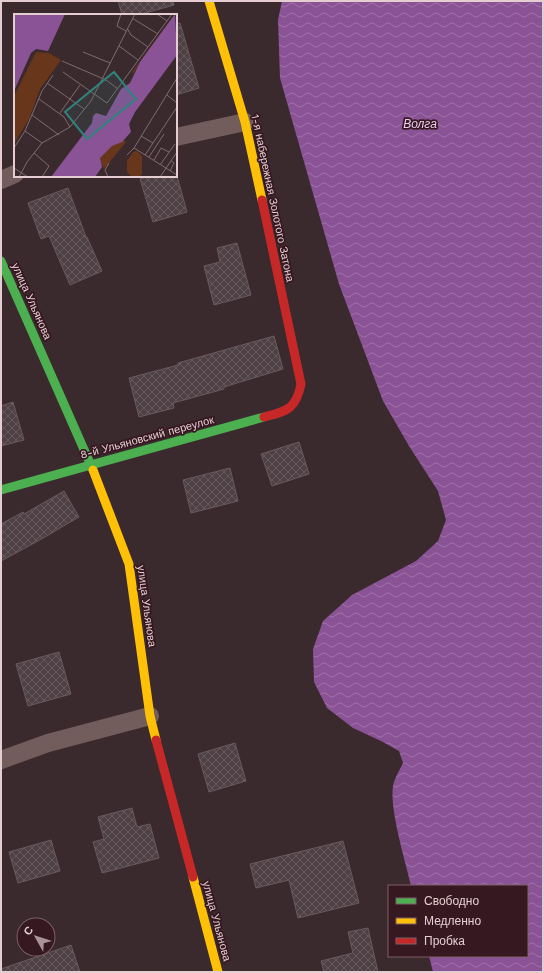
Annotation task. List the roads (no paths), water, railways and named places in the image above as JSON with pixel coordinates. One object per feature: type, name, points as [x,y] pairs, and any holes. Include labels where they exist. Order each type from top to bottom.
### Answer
[{"type":"street","name":"1-я набережная Золотого Затона","points":[[209,1],[245,122],[301,384],[296,401]]},
{"type":"street","points":[[177,137],[245,122]]},
{"type":"street","points":[[1,180],[14,174]]},
{"type":"street","name":"улица Ульянова","points":[[1,261],[91,465],[129,564],[150,716],[218,972]]},
{"type":"street","name":"8-й Ульяновский переулок","points":[[1,490],[285,412],[291,408],[296,401]]},
{"type":"street","points":[[1,760],[48,743],[150,716]]},
{"type":"water","name":"Волга","points":[[282,1],[543,1],[543,972],[433,972],[429,957],[528,957],[528,885],[411,885],[398,833],[393,804],[394,782],[403,763],[399,751],[353,728],[327,708],[314,682],[313,649],[323,621],[352,595],[416,561],[438,541],[446,520],[438,491],[409,446],[383,401],[339,284],[280,78],[278,20]]}]
